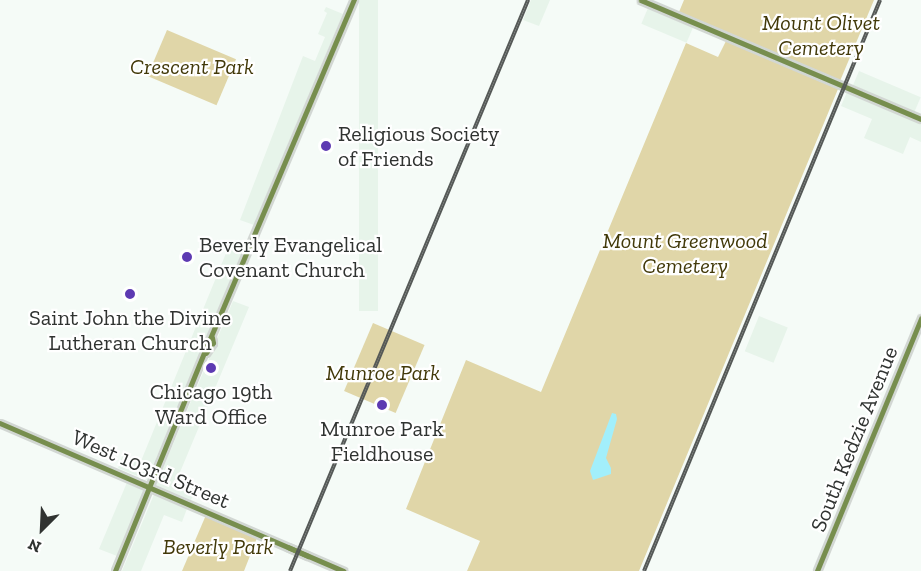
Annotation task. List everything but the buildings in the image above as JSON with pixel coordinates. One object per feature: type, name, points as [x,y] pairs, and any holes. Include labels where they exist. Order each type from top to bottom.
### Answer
[{"type":"main road","points":[[115,571],[206,353],[209,340],[212,338],[354,0]]},
{"type":"main road","points":[[641,0],[921,119]]},
{"type":"main road","name":"South Kedzie Avenue","points":[[817,571],[921,319]]},
{"type":"main road","name":"West 103rd Street","points":[[0,423],[151,486],[344,571]]},
{"type":"shaded area","points":[[359,0],[378,0],[378,311],[359,311]]},
{"type":"shaded area","points":[[531,0],[550,0],[539,26],[523,20]]},
{"type":"shaded area","points":[[326,7],[343,14],[254,225],[240,220],[303,56],[315,61],[325,37],[318,34],[327,13],[324,11]]},
{"type":"shaded area","points":[[648,8],[693,27],[686,43],[641,24]]},
{"type":"shaded area","points":[[859,71],[921,97],[914,113],[852,87]]},
{"type":"shaded area","points":[[847,92],[921,124],[921,142],[910,137],[903,154],[864,138],[872,119],[841,106]]},
{"type":"shaded area","points":[[231,241],[245,247],[147,480],[118,468],[123,454],[141,461]]},
{"type":"shaded area","points":[[233,301],[249,307],[178,477],[197,486],[191,500],[156,485]]},
{"type":"shaded area","points":[[759,316],[788,328],[774,363],[745,351]]},
{"type":"shaded area","points":[[128,480],[144,487],[145,490],[117,556],[99,549]]},
{"type":"shaded area","points":[[155,492],[188,506],[182,522],[164,515],[141,571],[122,571]]},
{"type":"green space","name":"Mount Olivet Cemetery","points":[[684,0],[874,0],[840,81],[679,12]]},
{"type":"green space","name":"Crescent Park","points":[[167,30],[236,59],[217,105],[147,76]]},
{"type":"green space","name":"Mount Greenwood Cemetery","points":[[726,41],[838,89],[639,571],[467,571],[480,541],[406,509],[466,360],[541,392],[686,43],[718,57]]},
{"type":"green space","name":"Munroe Park","points":[[373,323],[425,345],[396,413],[344,391]]},
{"type":"green space","name":"Beverly Park","points":[[206,515],[257,538],[244,571],[182,571]]},
{"type":"water","points":[[612,413],[616,414],[617,419],[606,458],[611,474],[593,480],[590,471]]},
{"type":"railway","points":[[290,571],[528,0]]},
{"type":"railway","points":[[644,571],[880,0]]},
{"type":"place","name":"Religious Society of Friends","points":[[326,146]]},
{"type":"place","name":"Beverly Evangelical Covenant Church","points":[[187,257]]},
{"type":"place","name":"Saint John the Divine Lutheran Church","points":[[130,294]]},
{"type":"place","name":"Chicago 19th Ward Office","points":[[211,368]]},
{"type":"place","name":"Munroe Park Fieldhouse","points":[[382,405]]}]
